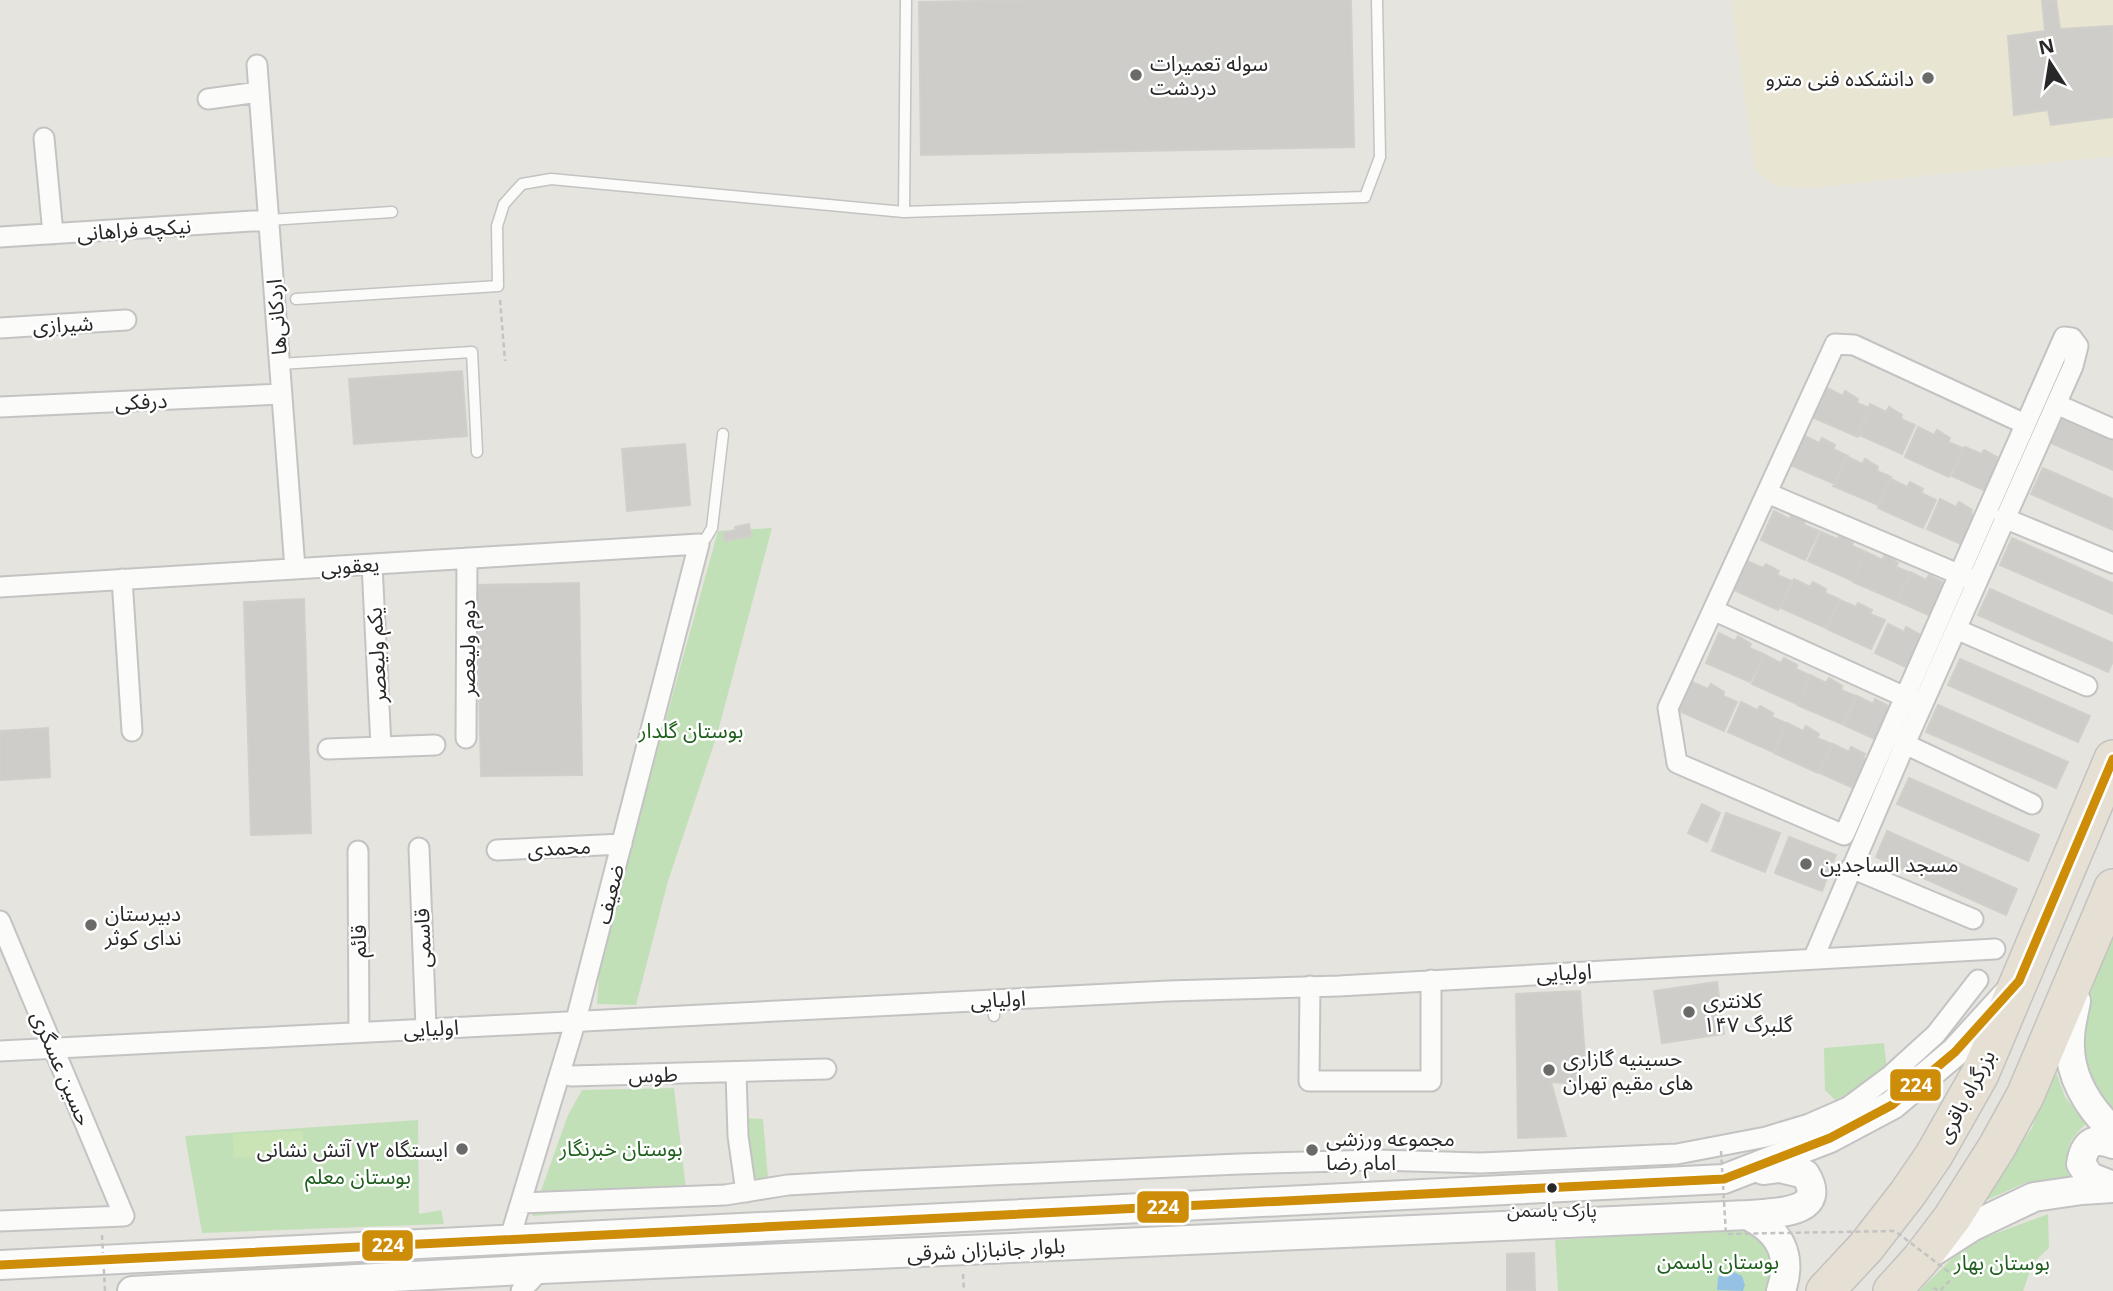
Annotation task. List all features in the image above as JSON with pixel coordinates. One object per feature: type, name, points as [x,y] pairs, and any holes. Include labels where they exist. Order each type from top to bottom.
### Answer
[{"type":"highway","name":"بزرگراه باقری","points":[[1825,1291],[1866,1247],[1934,1155],[1980,1074],[2113,759]]},
{"type":"highway","points":[[1892,1291],[1952,1218],[1997,1147],[2025,1096],[2113,888]]},
{"type":"main road","points":[[2084,955],[2070,1040],[2076,1080],[2097,1116],[2113,1131]]},
{"type":"main road","name":"بلوار جانبازان شرقی","points":[[0,1265],[1724,1178],[1830,1138],[1892,1105],[1955,1052],[2019,981]]},
{"type":"main road","points":[[2113,1144],[2098,1140],[2091,1143],[2083,1151],[2081,1164],[2090,1177],[2113,1187]]},
{"type":"main road","name":"بلوار جانبازان شرقی","points":[[132,1291],[461,1282],[541,1269],[1747,1215],[1792,1212],[1804,1206],[1812,1195],[1811,1183],[1805,1174],[1780,1168],[1746,1171]]},
{"type":"main road","points":[[1920,1260],[1973,1226],[2034,1197],[2113,1187]]},
{"type":"main road","points":[[1747,1215],[1766,1225],[1782,1247],[1787,1274],[1781,1291]]},
{"type":"street","name":"اردکانی‌ها","points":[[257,65],[296,569]]},
{"type":"street","points":[[208,99],[259,92]]},
{"type":"street","points":[[44,138],[53,234]]},
{"type":"street","name":"نیکچه فراهانی","points":[[0,237],[269,220]]},
{"type":"street","name":"شیرازی","points":[[0,328],[126,320]]},
{"type":"street","points":[[1814,957],[1905,744],[1914,702],[1959,573],[2064,337],[2073,338],[2078,346],[2075,356],[1978,582],[1956,628],[1914,702],[1844,835],[1677,763],[1668,708],[1835,344],[1854,345],[2025,424]]},
{"type":"street","name":"درفکی","points":[[0,407],[282,394]]},
{"type":"street","points":[[2056,404],[2113,429]]},
{"type":"street","points":[[1767,493],[1978,582]]},
{"type":"street","points":[[2004,518],[2113,563]]},
{"type":"street","name":"یعقوبی","points":[[0,587],[699,544]]},
{"type":"street","name":"ضعیف","points":[[509,1241],[576,1020],[699,544]]},
{"type":"street","name":"دوم ولیعصر","points":[[466,738],[467,558]]},
{"type":"street","name":"یکم ولیعصر","points":[[372,564],[381,747]]},
{"type":"street","points":[[122,579],[132,731]]},
{"type":"street","points":[[1713,610],[1914,702]]},
{"type":"street","points":[[1956,628],[2087,686]]},
{"type":"street","points":[[1905,744],[2032,804]]},
{"type":"street","points":[[328,749],[435,745]]},
{"type":"street","name":"محمدی","points":[[497,850],[622,844]]},
{"type":"street","name":"قاسمی","points":[[419,848],[426,1028]]},
{"type":"street","name":"قائم","points":[[358,851],[359,1031]]},
{"type":"street","points":[[1851,868],[1973,919]]},
{"type":"street","name":"حسین عسگری","points":[[0,921],[124,1216],[0,1221]]},
{"type":"street","name":"اولیایی","points":[[0,1051],[576,1020],[994,1008],[1310,986],[1995,949]]},
{"type":"street","points":[[1310,986],[1310,1081],[1431,1081],[1431,980]]},
{"type":"street","points":[[520,1203],[725,1195],[788,1185],[997,1172],[1300,1162],[1504,1162],[1677,1154],[1766,1137],[1809,1124],[1848,1107],[1891,1075],[1936,1034],[1978,980]]},
{"type":"street","name":"طوس","points":[[571,1076],[826,1069]]},
{"type":"street","points":[[736,1072],[738,1136],[746,1192]]},
{"type":"street","points":[[1692,1151],[1695,1180]]},
{"type":"street","points":[[521,1291],[541,1269]]},
{"type":"lane","points":[[904,212],[906,0]]},
{"type":"lane","points":[[296,299],[498,286],[497,226],[504,204],[522,184],[551,179],[904,212],[1365,197],[1380,157],[1377,0]]},
{"type":"lane","points":[[269,220],[392,212]]},
{"type":"lane","points":[[280,364],[472,352],[477,452]]},
{"type":"lane","points":[[699,544],[712,528],[723,434]]},
{"type":"path","points":[[498,286],[505,361]]},
{"type":"path","points":[[1721,1151],[1726,1234],[1895,1231],[1954,1276],[1940,1291]]},
{"type":"path","points":[[102,1235],[105,1291]]},
{"type":"shaded area","name":"دانشکده فنی مترو","points":[[1731,0],[2113,0],[2113,156],[1811,188],[1777,186],[1755,170]]},
{"type":"green space","name":"بوستان گلدار","points":[[772,528],[717,735],[668,881],[636,1005],[597,1004],[600,957],[718,531]]},
{"type":"green space","points":[[2113,909],[2113,1114],[2090,1084],[2078,1038],[2088,962]]},
{"type":"green space","points":[[1884,1043],[1887,1070],[1836,1101],[1825,1090],[1824,1048]]},
{"type":"green space","points":[[2053,1063],[2065,1097],[2086,1124],[2068,1148],[2069,1179],[2025,1183],[1980,1203],[2032,1128]]},
{"type":"green space","name":"بوستان خبرنگار","points":[[674,1088],[688,1205],[532,1216],[568,1115],[582,1090]]},
{"type":"green space","points":[[742,1118],[763,1119],[768,1178],[749,1178]]},
{"type":"green space","name":"بوستان معلم","points":[[418,1120],[419,1214],[441,1210],[444,1224],[202,1233],[185,1136]]},
{"type":"green space","points":[[303,1131],[304,1155],[234,1158],[233,1134]]},
{"type":"green space","name":"بوستان بهار","points":[[2048,1214],[2049,1248],[2033,1263],[2023,1291],[1919,1291],[1967,1244]]},
{"type":"green space","name":"بوستان یاسمن","points":[[1742,1229],[1775,1244],[1779,1291],[1558,1291],[1555,1240]]},
{"type":"water","points":[[1730,1270],[1742,1276],[1745,1285],[1743,1291],[1717,1290],[1718,1277]]},
{"type":"building","name":"سوله تعمیرات دردشت","points":[[1351,0],[1354,147],[921,155],[919,2]]},
{"type":"building","points":[[2042,0],[2056,0],[2060,29],[2113,26],[2113,117],[2051,125],[2048,110],[2014,115],[2008,36],[2045,31]]},
{"type":"building","points":[[462,371],[467,436],[354,444],[349,379]]},
{"type":"building","points":[[1827,388],[1843,396],[1845,391],[1858,399],[1857,403],[1872,409],[1858,437],[1814,418]]},
{"type":"building","points":[[1870,404],[1886,412],[1889,407],[1902,415],[1901,419],[1915,425],[1902,454],[1857,434]]},
{"type":"building","points":[[2063,417],[2113,439],[2113,470],[2051,443]]},
{"type":"building","points":[[1918,427],[1934,435],[1937,430],[1950,438],[1948,442],[1963,448],[1949,477],[1905,457]]},
{"type":"building","points":[[1803,435],[1819,443],[1822,438],[1835,445],[1833,449],[1848,456],[1835,484],[1790,465]]},
{"type":"building","points":[[685,444],[690,505],[627,511],[622,449]]},
{"type":"building","points":[[1965,447],[1981,454],[1984,450],[1997,457],[1996,461],[2010,467],[1997,496],[1952,476]]},
{"type":"building","points":[[1846,456],[1862,464],[1865,459],[1878,467],[1877,471],[1891,477],[1878,505],[1833,486]]},
{"type":"building","points":[[2043,468],[2113,499],[2113,530],[2031,494]]},
{"type":"building","points":[[1891,479],[1907,487],[1910,482],[1923,489],[1921,493],[1936,500],[1923,528],[1878,508]]},
{"type":"building","points":[[1940,499],[1956,507],[1959,502],[1972,510],[1971,514],[1985,520],[1972,549],[1927,529]]},
{"type":"building","points":[[1774,511],[1789,519],[1792,514],[1805,521],[1804,525],[1819,531],[1805,560],[1761,540]]},
{"type":"building","points":[[749,524],[751,536],[725,541],[723,533]]},
{"type":"building","points":[[1821,532],[1837,539],[1840,535],[1853,542],[1852,546],[1866,552],[1853,581],[1808,561]]},
{"type":"building","points":[[2012,538],[2113,583],[2113,614],[2000,565]]},
{"type":"building","points":[[1866,552],[1882,560],[1885,555],[1898,563],[1896,567],[1911,573],[1897,601],[1853,582]]},
{"type":"building","points":[[1747,561],[1763,568],[1766,564],[1779,571],[1777,575],[1792,581],[1778,610],[1734,590]]},
{"type":"building","points":[[1910,572],[1926,580],[1929,575],[1942,582],[1941,586],[1956,592],[1942,621],[1897,601]]},
{"type":"building","points":[[1794,579],[1810,587],[1813,582],[1826,589],[1825,593],[1839,599],[1826,628],[1781,608]]},
{"type":"building","points":[[579,583],[582,775],[481,776],[477,585]]},
{"type":"building","points":[[1990,589],[2113,643],[2113,661],[2108,672],[1978,615]]},
{"type":"building","points":[[304,599],[311,833],[251,835],[244,602]]},
{"type":"building","points":[[1840,600],[1856,607],[1858,603],[1872,610],[1870,614],[1885,620],[1871,649],[1827,629]]},
{"type":"building","points":[[1888,624],[1904,632],[1906,627],[1919,634],[1918,638],[1933,645],[1919,673],[1875,653]]},
{"type":"building","points":[[1719,633],[1735,641],[1738,636],[1751,644],[1749,648],[1764,654],[1750,682],[1706,663]]},
{"type":"building","points":[[1765,655],[1781,663],[1784,658],[1797,665],[1796,669],[1811,676],[1797,704],[1752,684]]},
{"type":"building","points":[[1960,659],[2090,716],[2078,742],[1948,685]]},
{"type":"building","points":[[1810,675],[1826,683],[1829,678],[1842,686],[1841,690],[1856,696],[1842,724],[1797,705]]},
{"type":"building","points":[[1692,682],[1708,689],[1711,684],[1724,692],[1723,696],[1737,702],[1724,731],[1679,711]]},
{"type":"building","points":[[1857,696],[1873,704],[1875,699],[1888,706],[1887,710],[1902,716],[1888,745],[1844,725]]},
{"type":"building","points":[[1741,702],[1757,710],[1760,706],[1773,713],[1772,717],[1786,723],[1773,752],[1728,732]]},
{"type":"building","points":[[1938,705],[2068,762],[2056,788],[1926,732]]},
{"type":"building","points":[[1787,723],[1803,731],[1806,726],[1819,734],[1817,738],[1832,744],[1818,773],[1774,753]]},
{"type":"building","points":[[48,728],[50,777],[0,780],[0,731]]},
{"type":"building","points":[[1833,744],[1849,752],[1851,747],[1865,754],[1863,758],[1878,764],[1864,793],[1820,773]]},
{"type":"building","points":[[1909,778],[2039,835],[2028,861],[1897,804]]},
{"type":"building","points":[[1702,804],[1720,813],[1707,842],[1688,833]]},
{"type":"building","points":[[1726,813],[1780,833],[1765,872],[1712,851]]},
{"type":"building","points":[[1887,831],[2017,889],[2006,915],[1876,857]]},
{"type":"building","name":"مسجد الساجدین","points":[[1789,837],[1836,855],[1822,891],[1775,873]]},
{"type":"building","name":"کلانتری ۱۴۷ گلبرگ","points":[[1717,982],[1724,1034],[1662,1043],[1654,991]]},
{"type":"building","name":"حسینیه گازاری های مقیم تهران","points":[[1580,991],[1585,1057],[1577,1084],[1551,1082],[1566,1136],[1518,1138],[1516,994]]},
{"type":"building","points":[[1534,1253],[1535,1291],[1507,1291],[1507,1254]]},
{"type":"transit line","name":"224","points":[[0,1265],[1724,1179],[1830,1138],[1892,1105],[1955,1052],[2019,981],[2113,759]]},
{"type":"place","name":"سوله تعمیرات دردشت","points":[[1136,75]]},
{"type":"place","name":"دانشکده فنی مترو","points":[[1928,78]]},
{"type":"place","name":"مسجد الساجدین","points":[[1806,864]]},
{"type":"place","name":"دبیرستان ندای کوثر","points":[[91,925]]},
{"type":"place","name":"کلانتری ۱۴۷ گلبرگ","points":[[1689,1012]]},
{"type":"place","name":"حسینیه گازاری های مقیم تهران","points":[[1549,1070]]},
{"type":"place","name":"ایستگاه ۷۲ آتش نشانی","points":[[462,1149]]},
{"type":"place","name":"مجموعه ورزشی امام رضا","points":[[1312,1150]]},
{"type":"place","name":"پارک یاسمن","points":[[1552,1188]]}]
